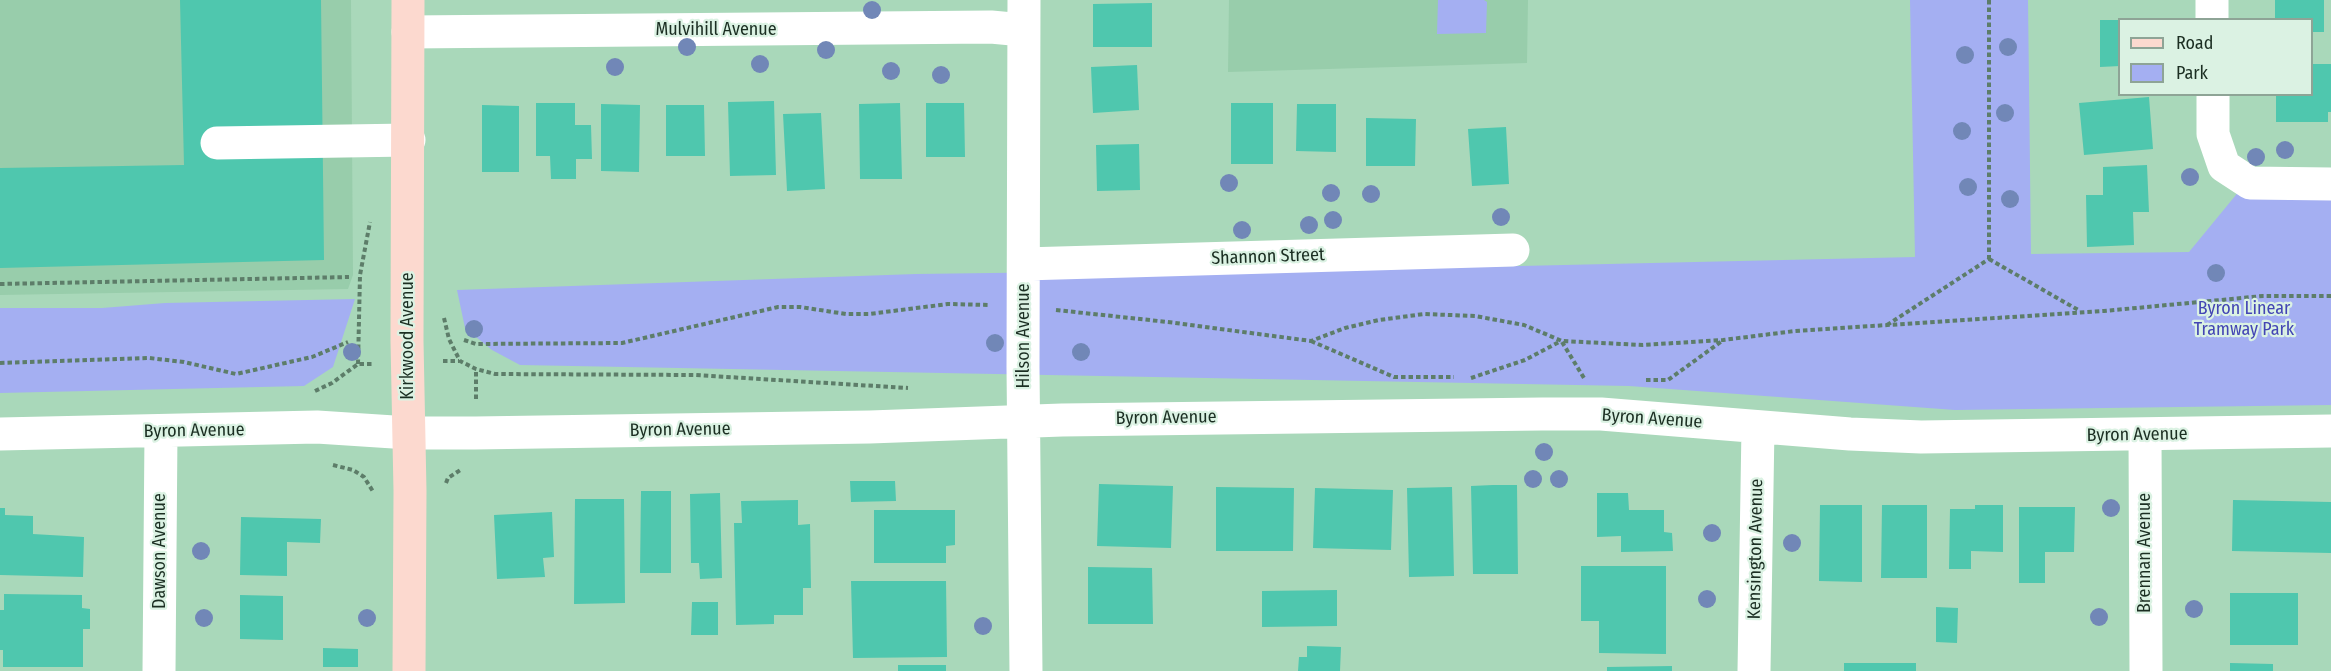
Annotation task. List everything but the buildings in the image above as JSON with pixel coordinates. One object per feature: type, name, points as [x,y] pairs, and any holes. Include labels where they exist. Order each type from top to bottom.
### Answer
[{"type":"main road","name":"Kirkwood Avenue","points":[[408,0],[409,671]]},
{"type":"street","points":[[2212,0],[2212,18]]},
{"type":"street","name":"Mulvihill Avenue","points":[[408,32],[991,27],[1024,15]]},
{"type":"street","name":"Hilson Avenue","points":[[1024,15],[1023,421],[1026,671]]},
{"type":"street","points":[[2213,96],[2213,134],[2224,166],[2250,183],[2331,184]]},
{"type":"street","points":[[217,143],[409,140]]},
{"type":"street","name":"Shannon Street","points":[[1024,264],[1513,250]]},
{"type":"street","name":"Byron Avenue","points":[[0,434],[317,428],[409,433],[859,427],[1023,421],[1589,414],[1921,437],[2331,431]]},
{"type":"street","name":"Kensington Avenue","points":[[1754,671],[1758,427]]},
{"type":"street","name":"Dawson Avenue","points":[[159,671],[161,432]]},
{"type":"street","name":"Brennan Avenue","points":[[2145,435],[2146,671]]},
{"type":"path","points":[[1989,0],[1989,259]]},
{"type":"path","points":[[1989,259],[2082,312]]},
{"type":"path","points":[[1884,327],[1989,259]]},
{"type":"path","points":[[0,284],[349,277]]},
{"type":"path","points":[[1311,340],[1345,328],[1379,320],[1424,314],[1475,316],[1524,325],[1562,341],[1643,345],[1724,340],[1795,331],[1884,327],[2263,296],[2331,296]]},
{"type":"path","points":[[464,340],[476,344],[622,343],[778,307],[869,314],[948,304],[1024,306],[1311,340],[1394,376],[1472,378],[1525,360],[1562,341]]},
{"type":"path","points":[[1636,380],[1668,380],[1724,340]]},
{"type":"path","points":[[1562,341],[1582,378],[1593,379]]},
{"type":"path","points":[[0,363],[149,358],[184,362],[236,374],[312,357],[348,342]]},
{"type":"path","points":[[460,361],[476,369],[495,374],[695,375],[918,389]]},
{"type":"shaded area","points":[[0,0],[351,0],[353,275],[348,289],[0,295]]},
{"type":"shaded area","points":[[1229,0],[1528,0],[1527,63],[1228,72]]},
{"type":"green space","points":[[1438,0],[1484,0],[1487,2],[1486,33],[1437,34]]},
{"type":"green space","name":"Byron Linear Tramway Park","points":[[1910,0],[2028,0],[2031,254],[2189,252],[2240,190],[2331,197],[2331,405],[1955,410],[1629,386],[520,365],[492,350],[465,328],[457,290],[916,274],[1520,266],[1915,257]]},
{"type":"green space","points":[[355,299],[333,367],[304,386],[0,393],[0,308],[102,308],[165,303]]}]
